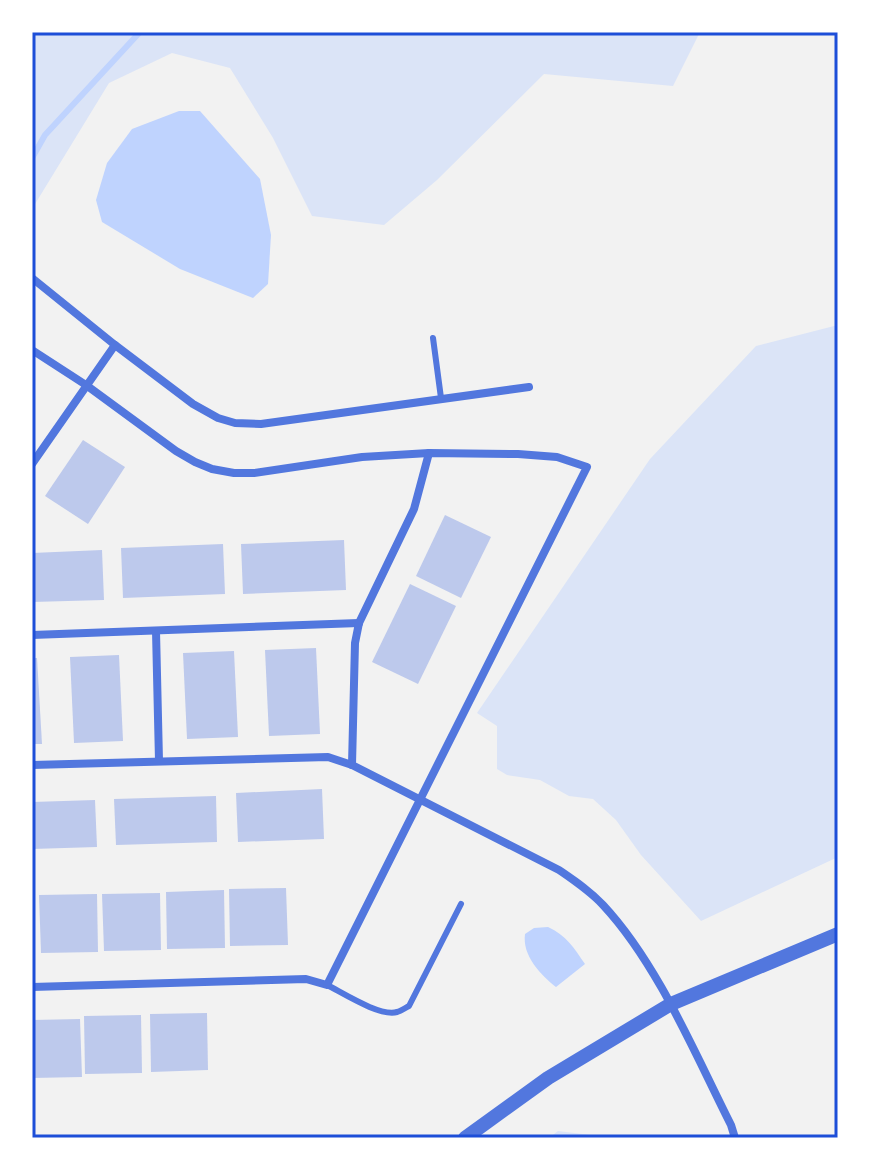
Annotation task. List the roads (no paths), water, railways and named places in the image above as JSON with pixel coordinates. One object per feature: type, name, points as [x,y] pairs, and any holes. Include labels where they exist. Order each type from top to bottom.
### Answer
[{"type":"street","points":[[32,278],[193,404],[218,418],[235,423],[261,424],[529,387]]},
{"type":"street","points":[[32,464],[115,345]]},
{"type":"street","points":[[32,350],[176,451],[212,469],[254,473],[362,457],[429,453],[557,457],[587,467],[327,985],[306,979],[32,987]]},
{"type":"street","points":[[352,765],[355,643],[359,623],[414,509],[429,453]]},
{"type":"street","points":[[32,635],[359,623]]},
{"type":"street","points":[[156,631],[159,761]]},
{"type":"street","points":[[32,765],[328,757],[352,765],[559,870],[603,904],[622,927],[671,1004],[735,1138]]},
{"type":"street","points":[[465,1138],[548,1078],[671,1004],[838,934]]},
{"type":"lane","points":[[433,338],[441,398]]},
{"type":"lane","points":[[327,985],[384,1012],[396,1013],[409,1006],[461,904]]},
{"type":"water","points":[[179,111],[200,111],[260,179],[271,235],[268,284],[253,298],[180,269],[102,222],[96,200],[107,163],[132,129]]},
{"type":"water","points":[[548,927],[565,938],[585,964],[556,987],[544,977],[526,950],[525,934],[534,928]]},
{"type":"waterway","points":[[32,158],[45,135],[140,32]]}]
